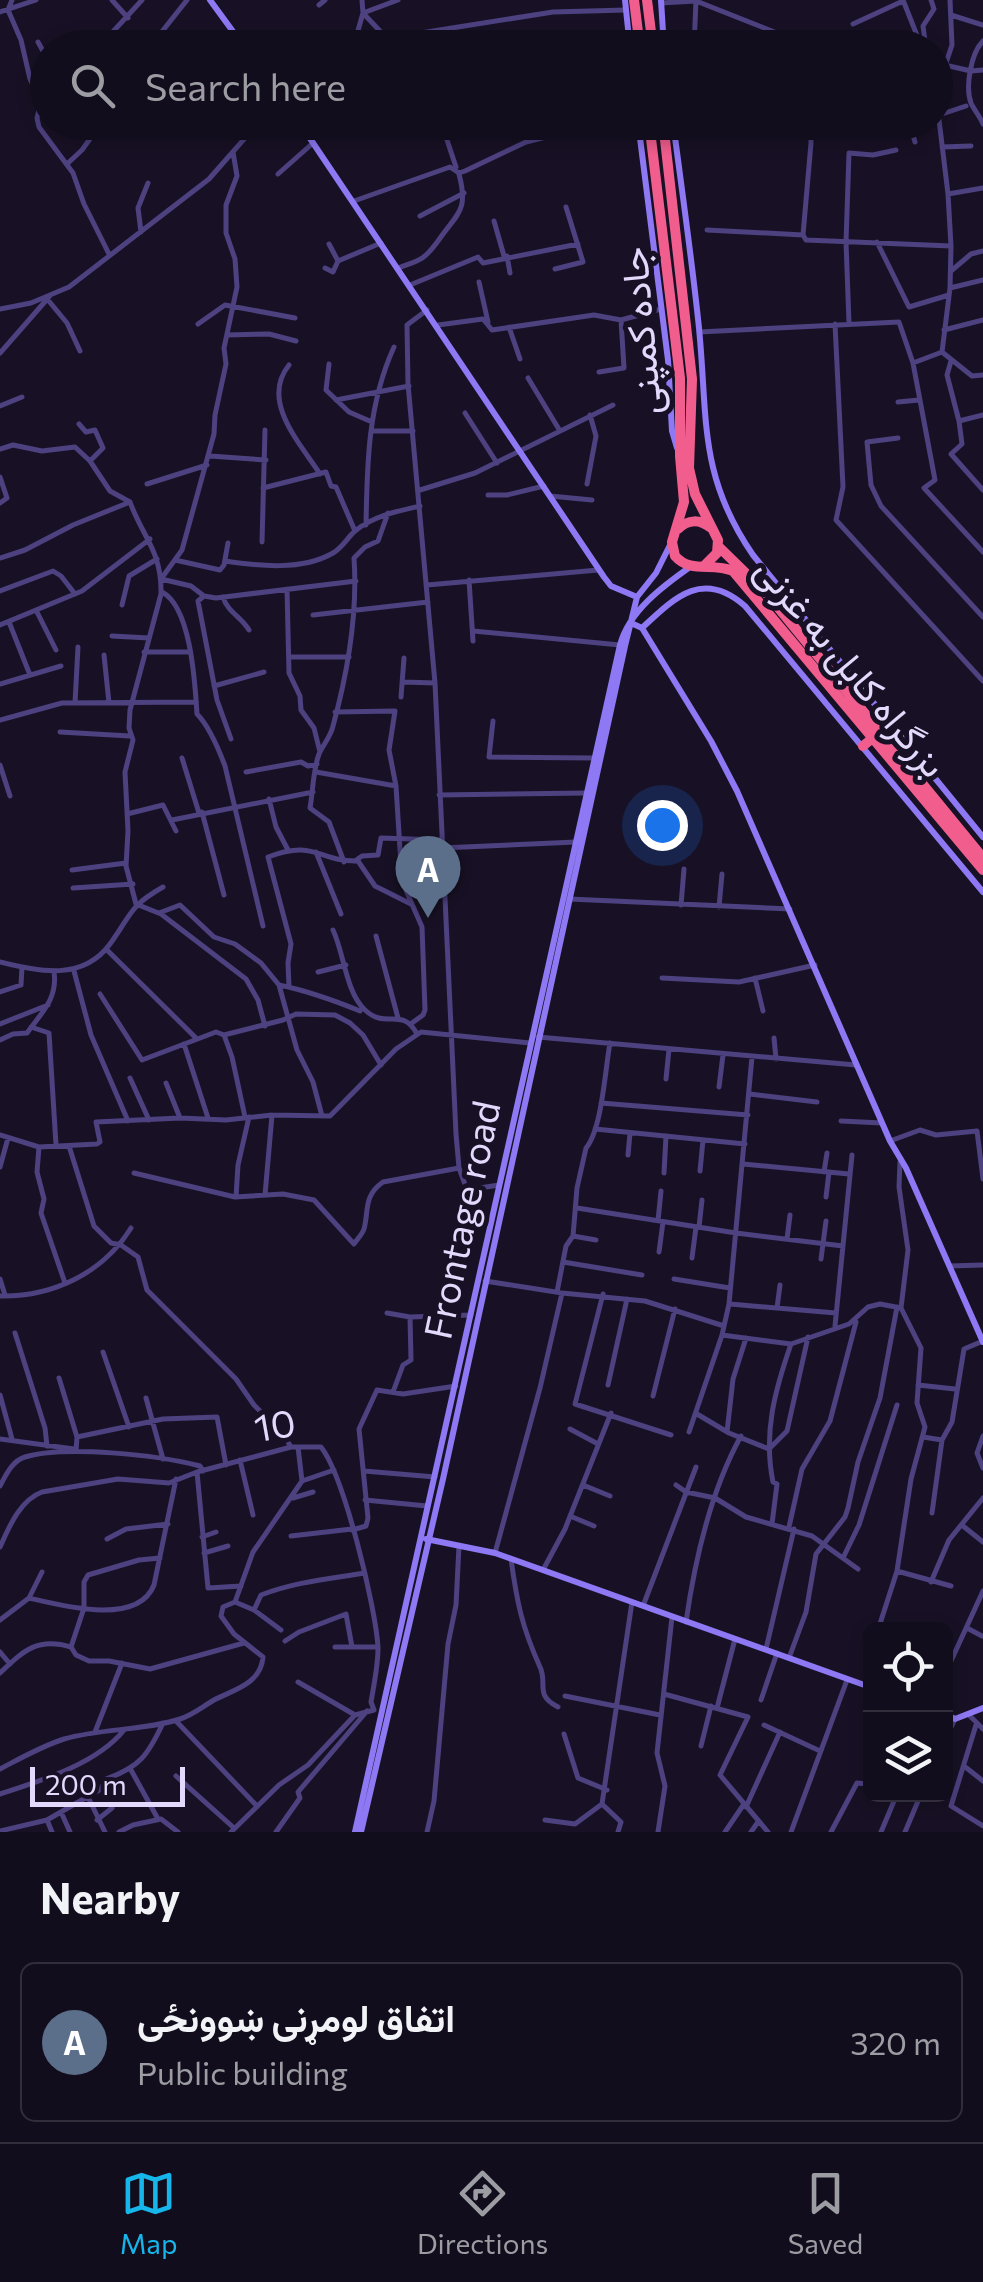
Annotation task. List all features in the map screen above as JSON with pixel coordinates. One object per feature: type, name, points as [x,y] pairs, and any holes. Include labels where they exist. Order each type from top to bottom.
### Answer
[{"type":"highway","points":[[634,0],[638,30]]},
{"type":"highway","points":[[647,0],[651,30]]},
{"type":"highway","name":"جاده کمپنی","points":[[651,140],[679,366],[684,502],[673,538]]},
{"type":"highway","name":"جاده کمپنی","points":[[665,140],[690,352],[690,468],[696,494],[712,528]]},
{"type":"highway","points":[[692,521],[712,528],[718,546],[714,559],[703,566],[690,567],[678,560],[673,538],[681,526],[692,521]]},
{"type":"highway","name":"بزرگراه کابل به غزنی","points":[[718,546],[768,595],[872,738],[983,858]]},
{"type":"highway","name":"بزرگراه کابل به غزنی","points":[[703,566],[733,571],[983,870]]},
{"type":"highway","points":[[820,694],[829,685]]},
{"type":"highway","points":[[872,738],[890,723]]},
{"type":"highway","points":[[914,808],[925,800]]},
{"type":"street","points":[[4,11],[12,0]]},
{"type":"street","points":[[4,11],[36,0]]},
{"type":"street","points":[[112,0],[128,18]]},
{"type":"street","points":[[116,30],[142,0]]},
{"type":"street","points":[[163,30],[187,0]]},
{"type":"street","points":[[210,0],[232,30]]},
{"type":"street","points":[[358,30],[362,0]]},
{"type":"street","points":[[625,0],[628,30]]},
{"type":"street","points":[[695,30],[696,0]]},
{"type":"street","points":[[663,30],[661,1],[696,0],[770,30]]},
{"type":"street","points":[[854,24],[903,0],[915,30]]},
{"type":"street","points":[[924,30],[934,10],[930,0]]},
{"type":"street","points":[[950,0],[952,30]]},
{"type":"street","points":[[363,13],[395,1]]},
{"type":"street","points":[[434,30],[553,12],[626,10]]},
{"type":"street","points":[[4,11],[21,40],[30,79]]},
{"type":"street","points":[[363,13],[379,30]]},
{"type":"street","points":[[951,15],[983,25]]},
{"type":"street","points":[[983,41],[970,71],[970,100],[983,124]]},
{"type":"street","points":[[953,66],[983,70]]},
{"type":"street","points":[[953,110],[966,106]]},
{"type":"street","points":[[50,140],[68,164],[108,254]]},
{"type":"street","points":[[68,164],[90,140]]},
{"type":"street","points":[[0,309],[48,298],[69,288],[108,254],[209,180],[243,140]]},
{"type":"street","points":[[311,140],[611,586],[638,597]]},
{"type":"street","points":[[398,268],[426,258],[454,225],[462,206],[464,193],[447,140]]},
{"type":"street","points":[[354,201],[439,170],[450,167],[458,171],[534,140]]},
{"type":"street","points":[[640,140],[668,360],[672,431],[680,456]]},
{"type":"street","points":[[675,140],[699,332],[706,442],[728,516],[754,555],[983,837]]},
{"type":"street","points":[[811,140],[803,234],[806,240],[951,246]]},
{"type":"street","points":[[941,140],[951,246],[942,352],[972,376],[983,376]]},
{"type":"street","points":[[278,174],[313,143]]},
{"type":"street","points":[[942,147],[971,146]]},
{"type":"street","points":[[849,324],[849,153],[873,155],[896,150]]},
{"type":"street","points":[[161,580],[182,550],[208,465],[226,364],[227,335],[238,287],[236,259],[226,232],[226,205],[237,176],[233,152]]},
{"type":"street","points":[[142,232],[138,208],[148,184]]},
{"type":"street","points":[[948,194],[983,188]]},
{"type":"street","points":[[420,216],[464,193]]},
{"type":"street","points":[[555,268],[583,262],[566,207]]},
{"type":"street","points":[[494,221],[510,273]]},
{"type":"street","points":[[707,230],[803,234]]},
{"type":"street","points":[[877,242],[909,307],[983,280]]},
{"type":"street","points":[[325,268],[333,272],[338,261],[382,243]]},
{"type":"street","points":[[329,244],[338,261]]},
{"type":"street","points":[[410,285],[478,257],[483,263],[578,244]]},
{"type":"street","points":[[951,271],[971,254],[983,251]]},
{"type":"street","points":[[479,282],[488,325]]},
{"type":"street","points":[[48,298],[67,323],[80,351]]},
{"type":"street","points":[[0,353],[48,298]]},
{"type":"street","points":[[198,324],[215,310],[233,305],[296,318]]},
{"type":"street","points":[[438,325],[483,319],[492,330],[594,316],[621,320],[661,309]]},
{"type":"street","points":[[358,1832],[379,1710],[425,1538],[485,1280],[501,1188],[467,1190],[459,1168],[449,1036],[435,683],[408,386],[406,325],[427,310]]},
{"type":"street","points":[[598,372],[624,368],[621,320]]},
{"type":"street","points":[[944,330],[983,320]]},
{"type":"street","points":[[699,332],[899,322],[913,363],[935,480],[924,488],[983,552]]},
{"type":"street","points":[[836,324],[843,487],[836,520],[983,681]]},
{"type":"street","points":[[509,328],[520,359]]},
{"type":"street","points":[[227,335],[268,334],[296,342]]},
{"type":"street","points":[[366,524],[366,455],[376,391],[394,346]]},
{"type":"street","points":[[913,363],[942,352]]},
{"type":"street","points":[[951,362],[948,376],[962,444],[951,456],[983,490]]},
{"type":"street","points":[[329,364],[325,388],[348,412],[372,422]]},
{"type":"street","points":[[290,365],[281,376],[279,404],[320,474]]},
{"type":"street","points":[[528,378],[560,432]]},
{"type":"street","points":[[336,400],[408,386]]},
{"type":"street","points":[[0,406],[22,398]]},
{"type":"street","points":[[898,402],[919,400]]},
{"type":"street","points":[[419,490],[497,464],[614,405]]},
{"type":"street","points":[[465,413],[497,464]]},
{"type":"street","points":[[587,484],[596,436],[590,415]]},
{"type":"street","points":[[958,422],[980,416],[983,424]]},
{"type":"street","points":[[79,424],[86,432],[98,431],[102,444],[103,448],[90,461]]},
{"type":"street","points":[[262,542],[265,430]]},
{"type":"street","points":[[370,431],[413,431]]},
{"type":"street","points":[[898,438],[867,442],[871,485],[881,506],[983,617]]},
{"type":"street","points":[[0,450],[13,446],[42,451],[75,447],[90,461],[110,491],[130,502],[157,559],[161,591],[132,702],[129,728],[133,736],[125,772],[126,863],[136,904]]},
{"type":"street","points":[[210,456],[266,460]]},
{"type":"street","points":[[577,460],[591,461]]},
{"type":"street","points":[[147,484],[208,465]]},
{"type":"street","points":[[263,488],[326,472],[355,531]]},
{"type":"street","points":[[0,477],[8,498],[0,502]]},
{"type":"street","points":[[488,495],[507,495],[544,486]]},
{"type":"street","points":[[550,496],[592,500]]},
{"type":"street","points":[[0,558],[130,502]]},
{"type":"street","points":[[225,561],[254,565],[311,561],[329,555],[366,524],[388,513],[420,506]]},
{"type":"street","points":[[344,862],[328,822],[310,808],[320,752],[333,730],[350,656],[356,603],[354,558],[365,546],[378,541],[388,513]]},
{"type":"street","points":[[533,1039],[570,899],[631,622],[638,597],[673,538]]},
{"type":"street","points":[[0,625],[75,594],[150,539]]},
{"type":"street","points":[[176,560],[215,570],[223,568],[228,543]]},
{"type":"street","points":[[122,606],[128,576],[157,559]]},
{"type":"street","points":[[631,622],[659,588],[690,567]]},
{"type":"street","points":[[427,585],[600,570]]},
{"type":"street","points":[[0,592],[53,571],[75,594]]},
{"type":"street","points":[[161,580],[191,586],[204,596],[223,597],[356,581]]},
{"type":"street","points":[[469,580],[473,641]]},
{"type":"street","points":[[287,589],[290,678],[300,696],[300,710],[314,728],[320,752]]},
{"type":"street","points":[[642,628],[674,598],[692,590],[728,591],[820,694],[872,738],[914,808],[983,892]]},
{"type":"street","points":[[161,591],[169,595],[188,633],[197,714],[206,723],[225,766],[264,926]]},
{"type":"street","points":[[204,596],[198,601],[214,686],[231,739]]},
{"type":"street","points":[[223,597],[227,608],[248,630]]},
{"type":"street","points":[[313,615],[428,602]]},
{"type":"street","points":[[36,610],[56,650]]},
{"type":"street","points":[[8,622],[30,675]]},
{"type":"street","points":[[631,622],[642,628],[712,740],[890,1140],[980,1328],[983,1342],[964,1350],[952,1422],[942,1440],[932,1513]]},
{"type":"street","name":"Frontage road","points":[[425,1538],[594,758],[620,644],[631,622]]},
{"type":"street","points":[[472,631],[620,644]]},
{"type":"street","points":[[112,636],[149,638]]},
{"type":"street","points":[[75,704],[78,647]]},
{"type":"street","points":[[144,652],[188,652]]},
{"type":"street","points":[[104,655],[109,703]]},
{"type":"street","points":[[291,657],[350,656]]},
{"type":"street","points":[[401,697],[404,658]]},
{"type":"street","points":[[0,684],[61,666]]},
{"type":"street","points":[[214,686],[264,672]]},
{"type":"street","points":[[404,682],[435,683]]},
{"type":"street","points":[[0,720],[62,702],[196,702]]},
{"type":"street","points":[[332,930],[361,1008],[374,1018],[412,1023],[423,1015],[422,927],[402,881],[396,786],[389,750],[395,711],[335,712]]},
{"type":"street","points":[[492,721],[489,757],[594,758]]},
{"type":"street","points":[[60,732],[133,736]]},
{"type":"street","points":[[182,758],[224,895]]},
{"type":"street","points":[[246,772],[301,762],[396,786]]},
{"type":"street","points":[[0,765],[10,796]]},
{"type":"street","points":[[172,820],[313,792]]},
{"type":"street","points":[[438,795],[587,792]]},
{"type":"street","points":[[269,800],[276,827],[288,850]]},
{"type":"street","points":[[127,814],[163,805],[176,831]]},
{"type":"street","points":[[289,988],[291,944],[267,860],[299,848],[344,862],[356,861],[362,856],[378,855],[381,838],[440,844],[576,842]]},
{"type":"street","points":[[316,852],[342,914]]},
{"type":"street","points":[[356,861],[375,886],[411,904]]},
{"type":"street","points":[[72,870],[126,863]]},
{"type":"street","points":[[681,905],[684,869]]},
{"type":"street","points":[[719,907],[722,874]]},
{"type":"street","points":[[73,888],[132,884]]},
{"type":"street","points":[[0,962],[54,972],[74,971],[106,949],[136,904],[163,886]]},
{"type":"street","points":[[570,899],[790,910]]},
{"type":"street","points":[[136,904],[159,912],[246,979],[258,1000],[265,1026]]},
{"type":"street","points":[[159,912],[180,905],[214,938],[235,944],[261,962],[279,986],[297,1050],[313,1082],[322,1116]]},
{"type":"street","points":[[376,936],[394,1019]]},
{"type":"street","points":[[106,949],[197,1039]]},
{"type":"street","points":[[318,972],[346,965]]},
{"type":"street","points":[[662,978],[739,982],[815,965]]},
{"type":"street","points":[[0,992],[21,985],[22,967]]},
{"type":"street","points":[[74,971],[92,1035],[128,1120]]},
{"type":"street","points":[[0,1040],[26,1033],[31,1027],[49,1004],[56,983],[54,972]]},
{"type":"street","points":[[754,978],[763,1011]]},
{"type":"street","points":[[279,986],[324,995],[330,1001],[360,1010],[376,1023],[394,1019]]},
{"type":"street","points":[[100,994],[142,1060],[216,1032],[224,1035],[265,1026],[287,1016],[317,1012],[350,1023],[363,1035],[382,1065]]},
{"type":"street","points":[[0,1024],[49,1004]]},
{"type":"street","points":[[412,1023],[417,1034]]},
{"type":"street","points":[[31,1027],[50,1033],[56,1146]]},
{"type":"street","points":[[0,1135],[39,1147],[56,1146],[100,1142],[96,1122],[334,1114],[396,1048],[417,1034],[610,1044],[859,1065]]},
{"type":"street","points":[[224,1035],[247,1117],[236,1197]]},
{"type":"street","points":[[774,1038],[776,1059]]},
{"type":"street","points":[[184,1044],[208,1118]]},
{"type":"street","points":[[494,1554],[540,1388],[610,1044]]},
{"type":"street","points":[[666,1079],[669,1049]]},
{"type":"street","points":[[719,1086],[723,1054]]},
{"type":"street","points":[[689,1432],[722,1335],[728,1304],[752,1058]]},
{"type":"street","points":[[130,1078],[150,1120]]},
{"type":"street","points":[[166,1083],[180,1118]]},
{"type":"street","points":[[749,1094],[817,1102]]},
{"type":"street","points":[[600,1104],[748,1116]]},
{"type":"street","points":[[265,1195],[272,1115]]},
{"type":"street","points":[[841,1121],[882,1122]]},
{"type":"street","points":[[595,1129],[745,1144]]},
{"type":"street","points":[[890,1140],[920,1130],[936,1135],[980,1131],[983,1179]]},
{"type":"street","points":[[628,1155],[630,1132]]},
{"type":"street","points":[[664,1173],[666,1136]]},
{"type":"street","points":[[0,1167],[8,1138]]},
{"type":"street","points":[[700,1171],[703,1140]]},
{"type":"street","points":[[68,1145],[94,1226],[138,1257],[148,1290],[236,1379],[294,1447],[302,1482]]},
{"type":"street","points":[[39,1147],[37,1172],[44,1198],[41,1213],[64,1283]]},
{"type":"street","points":[[826,1152],[826,1197]]},
{"type":"street","points":[[835,1328],[852,1155]]},
{"type":"street","points":[[789,1658],[806,1612],[816,1554],[845,1517],[858,1462],[880,1398],[908,1250],[899,1187],[900,1159]]},
{"type":"street","points":[[743,1164],[850,1174]]},
{"type":"street","points":[[134,1173],[236,1197],[265,1195],[314,1200],[354,1244],[365,1228],[364,1214],[376,1188],[384,1182],[459,1168]]},
{"type":"street","points":[[658,1252],[662,1190]]},
{"type":"street","points":[[692,1258],[702,1200]]},
{"type":"street","points":[[577,1208],[843,1246]]},
{"type":"street","points":[[787,1239],[790,1215]]},
{"type":"street","points":[[822,1259],[826,1221]]},
{"type":"street","points":[[0,1279],[3,1296],[41,1292],[88,1274],[121,1245],[131,1228]]},
{"type":"street","points":[[573,1236],[596,1240]]},
{"type":"street","points":[[563,1262],[642,1275]]},
{"type":"street","points":[[949,1266],[983,1265]]},
{"type":"street","points":[[674,1279],[730,1288]]},
{"type":"street","points":[[485,1280],[627,1298],[724,1326]]},
{"type":"street","points":[[777,1308],[780,1285]]},
{"type":"street","points":[[603,1294],[575,1404],[672,1434]]},
{"type":"street","points":[[608,1384],[627,1298]]},
{"type":"street","points":[[728,1304],[836,1313]]},
{"type":"street","points":[[766,1649],[802,1469],[830,1421],[857,1320],[868,1307],[899,1307]]},
{"type":"street","points":[[881,1622],[897,1571],[911,1479],[925,1427],[918,1403],[921,1348],[899,1307]]},
{"type":"street","points":[[653,1396],[675,1310]]},
{"type":"street","points":[[386,1313],[410,1317],[471,1315]]},
{"type":"street","points":[[393,1392],[403,1365],[412,1360],[410,1317]]},
{"type":"street","points":[[722,1335],[791,1344],[857,1320]]},
{"type":"street","points":[[15,1333],[47,1446]]},
{"type":"street","points":[[769,1449],[787,1431],[808,1337]]},
{"type":"street","points":[[727,1432],[733,1380],[746,1338]]},
{"type":"street","points":[[772,1524],[776,1484],[769,1449],[772,1408],[791,1344]]},
{"type":"street","points":[[103,1352],[129,1427]]},
{"type":"street","points":[[58,1378],[77,1437],[76,1450]]},
{"type":"street","points":[[918,1385],[956,1390]]},
{"type":"street","points":[[291,1536],[366,1526],[359,1429],[377,1390],[403,1394],[456,1386]]},
{"type":"street","points":[[0,1396],[12,1439]]},
{"type":"street","points":[[146,1398],[163,1459]]},
{"type":"street","points":[[844,1558],[897,1406]]},
{"type":"street","points":[[543,1570],[584,1484],[610,1414]]},
{"type":"street","points":[[697,1414],[727,1432],[769,1449]]},
{"type":"street","points":[[77,1437],[152,1421],[217,1418],[226,1465]]},
{"type":"street","points":[[570,1429],[598,1444]]},
{"type":"street","points":[[686,1622],[693,1576],[715,1498],[741,1436]]},
{"type":"street","points":[[983,1436],[977,1452],[983,1468]]},
{"type":"street","points":[[923,1437],[942,1440]]},
{"type":"street","points":[[0,1439],[200,1466],[202,1537],[209,1589],[241,1586]]},
{"type":"street","name":"10","points":[[0,1547],[32,1495],[118,1479],[156,1484],[294,1447],[321,1446],[334,1470],[364,1573],[378,1647],[371,1702],[379,1710]]},
{"type":"street","points":[[0,1486],[8,1470],[22,1458],[76,1450]]},
{"type":"street","points":[[240,1460],[253,1515]]},
{"type":"street","points":[[643,1606],[696,1467]]},
{"type":"street","points":[[235,1602],[253,1552],[302,1482],[334,1470]]},
{"type":"street","points":[[364,1471],[436,1477]]},
{"type":"street","points":[[30,1598],[108,1610],[136,1606],[152,1592],[176,1480]]},
{"type":"street","points":[[584,1484],[610,1496]]},
{"type":"street","points":[[676,1485],[686,1492],[715,1498],[746,1517],[792,1528],[824,1543],[858,1569]]},
{"type":"street","points":[[293,1498],[313,1492]]},
{"type":"street","points":[[932,1582],[949,1540],[983,1498]]},
{"type":"street","points":[[365,1500],[429,1506]]},
{"type":"street","points":[[570,1516],[594,1526]]},
{"type":"street","points":[[107,1539],[126,1529],[168,1524]]},
{"type":"street","points":[[963,1526],[983,1542]]},
{"type":"street","points":[[202,1537],[216,1532]]},
{"type":"street","points":[[425,1538],[511,1559],[863,1685]]},
{"type":"street","points":[[204,1553],[228,1546]]},
{"type":"street","points":[[427,1832],[434,1801],[459,1546]]},
{"type":"street","points":[[160,1558],[89,1570],[84,1582],[84,1608],[72,1647],[76,1656],[150,1669],[244,1643]]},
{"type":"street","points":[[511,1559],[522,1628],[542,1671],[544,1696],[558,1707]]},
{"type":"street","points":[[897,1571],[951,1586]]},
{"type":"street","points":[[0,1620],[30,1598],[42,1572]]},
{"type":"street","points":[[254,1610],[261,1595],[276,1589],[364,1573]]},
{"type":"street","points":[[953,1651],[983,1591]]},
{"type":"street","points":[[0,1769],[62,1740],[176,1721],[199,1712],[216,1699],[230,1696],[254,1678],[262,1668],[263,1657],[244,1643],[221,1616],[223,1607],[235,1602],[254,1610],[281,1630]]},
{"type":"street","points":[[545,1820],[574,1824],[602,1804],[632,1602]]},
{"type":"street","points":[[285,1641],[346,1614],[352,1647]]},
{"type":"street","points":[[658,1832],[665,1786],[657,1754],[672,1616]]},
{"type":"street","points":[[966,1628],[982,1636]]},
{"type":"street","points":[[701,1746],[735,1639]]},
{"type":"street","points":[[0,1673],[28,1649],[44,1642],[72,1647]]},
{"type":"street","points":[[336,1647],[378,1647]]},
{"type":"street","points":[[0,1652],[10,1664]]},
{"type":"street","points":[[761,1700],[777,1653]]},
{"type":"street","points":[[95,1732],[122,1662]]},
{"type":"street","points":[[791,1832],[847,1680]]},
{"type":"street","points":[[298,1682],[355,1715]]},
{"type":"street","points":[[664,1694],[748,1717],[720,1775],[768,1832]]},
{"type":"street","points":[[564,1696],[661,1715]]},
{"type":"street","points":[[953,1723],[983,1708]]},
{"type":"street","points":[[176,1776],[233,1830],[256,1805],[308,1765],[355,1715],[379,1710]]},
{"type":"street","points":[[276,1832],[300,1798],[298,1792],[379,1710]]},
{"type":"street","points":[[969,1714],[983,1729]]},
{"type":"street","points":[[176,1721],[256,1805]]},
{"type":"street","points":[[0,1831],[47,1820],[101,1789],[106,1780],[131,1770],[151,1748],[163,1722]]},
{"type":"street","points":[[976,1724],[951,1806],[983,1826]]},
{"type":"street","points":[[764,1725],[820,1751]]},
{"type":"street","points":[[0,1794],[72,1766],[115,1740],[124,1730]]},
{"type":"street","points":[[725,1832],[745,1806],[780,1732]]},
{"type":"street","points":[[564,1734],[578,1778],[607,1790]]},
{"type":"street","points":[[964,1766],[983,1781]]},
{"type":"street","points":[[131,1770],[158,1819],[178,1832]]},
{"type":"street","points":[[830,1832],[857,1783],[863,1784]]},
{"type":"street","points":[[88,1797],[105,1832]]},
{"type":"street","points":[[881,1832],[894,1802]]},
{"type":"street","points":[[905,1832],[918,1802]]},
{"type":"street","points":[[602,1804],[622,1822],[618,1832]]},
{"type":"street","points":[[97,1820],[112,1808]]},
{"type":"street","points":[[60,1811],[70,1832]]},
{"type":"street","points":[[119,1832],[158,1819]]},
{"type":"street","points":[[47,1820],[52,1832]]},
{"type":"street","points":[[968,1832],[974,1820]]},
{"type":"street","points":[[750,1832],[758,1822]]},
{"type":"place","name":"اتفاق لومړنی ښوونځی","points":[[428,918]]}]
